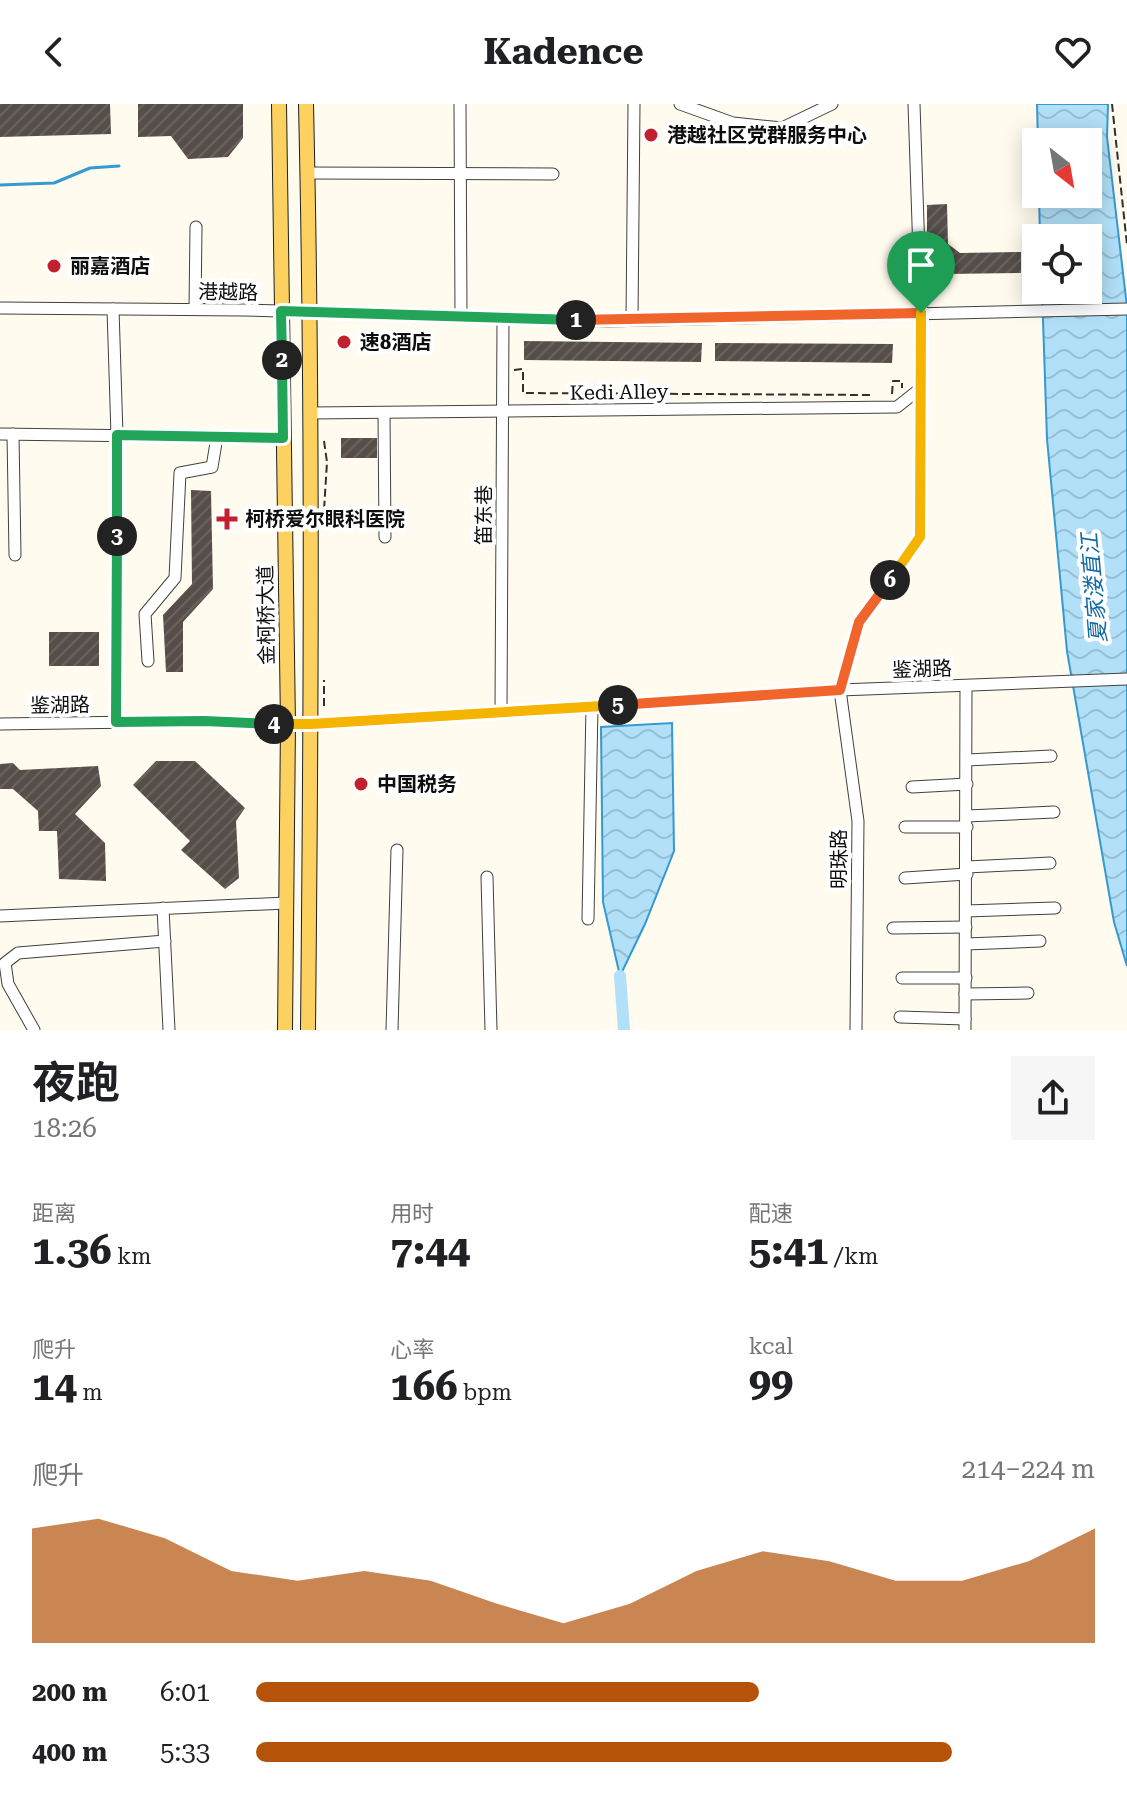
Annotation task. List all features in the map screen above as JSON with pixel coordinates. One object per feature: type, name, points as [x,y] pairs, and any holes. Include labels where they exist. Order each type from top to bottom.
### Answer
[{"type":"main road","name":"金柯桥大道","points":[[279,104],[288,724],[285,1030]]},
{"type":"main road","points":[[306,104],[311,311],[308,1030]]},
{"type":"street","points":[[460,104],[461,316]]},
{"type":"street","points":[[632,320],[634,104]]},
{"type":"street","points":[[687,105],[733,123],[782,128],[832,104]]},
{"type":"street","points":[[840,690],[859,622],[920,537],[921,313],[914,104]]},
{"type":"street","points":[[307,173],[553,174]]},
{"type":"street","points":[[195,309],[196,227]]},
{"type":"street","name":"港越路","points":[[0,308],[311,311],[632,320],[1127,309]]},
{"type":"street","points":[[113,309],[117,435],[116,722]]},
{"type":"street","name":"笛东巷","points":[[501,712],[503,318]]},
{"type":"street","name":"Kedi Alley","points":[[311,413],[897,407],[921,388]]},
{"type":"street","points":[[384,413],[385,537]]},
{"type":"street","points":[[0,434],[283,438]]},
{"type":"street","points":[[13,434],[15,555]]},
{"type":"street","points":[[148,661],[145,614],[175,578],[180,473],[212,467],[217,437]]},
{"type":"street","name":"鉴湖路","points":[[0,724],[204,721],[311,724],[840,690],[1127,679]]},
{"type":"street","points":[[900,1017],[965,1024],[966,686]]},
{"type":"street","name":"明珠路","points":[[840,690],[858,821],[856,1030]]},
{"type":"street","points":[[588,919],[592,706]]},
{"type":"street","points":[[967,760],[1051,756]]},
{"type":"street","points":[[912,787],[967,784]]},
{"type":"street","points":[[905,827],[1054,812]]},
{"type":"street","points":[[392,1030],[397,850]]},
{"type":"street","points":[[905,878],[1050,863]]},
{"type":"street","points":[[487,877],[491,1030]]},
{"type":"street","points":[[0,916],[286,903]]},
{"type":"street","points":[[163,908],[169,1030]]},
{"type":"street","points":[[966,911],[1055,908]]},
{"type":"street","points":[[893,928],[966,927]]},
{"type":"street","points":[[34,1030],[8,984],[5,963],[18,953],[165,941]]},
{"type":"street","points":[[966,944],[1040,941]]},
{"type":"street","points":[[902,978],[966,978]]},
{"type":"street","points":[[965,994],[1028,993]]},
{"type":"path","points":[[1112,104],[1127,245]]},
{"type":"path","points":[[523,369],[523,393],[877,395]]},
{"type":"path","points":[[892,395],[893,381]]},
{"type":"water","name":"夏家溇直江","points":[[1037,104],[1108,104],[1107,137],[1127,307],[1127,966],[1114,922],[1067,651],[1047,439],[1042,304],[1102,304],[1102,224],[1040,224],[1039,208],[1102,208],[1102,128],[1038,128]]},
{"type":"water","points":[[672,723],[674,851],[620,976],[603,902],[601,727]]},
{"type":"building","points":[[0,104],[110,104],[111,134],[0,137]]},
{"type":"building","points":[[138,104],[243,104],[243,138],[228,157],[188,159],[171,136],[138,137]]},
{"type":"building","points":[[947,204],[948,244],[960,253],[1021,252],[1021,273],[946,274],[927,255],[927,205]]},
{"type":"building","points":[[524,341],[702,343],[701,362],[524,360]]},
{"type":"building","points":[[715,343],[893,344],[892,363],[715,361]]},
{"type":"building","points":[[341,438],[377,438],[377,458],[341,458]]},
{"type":"building","points":[[191,490],[211,491],[213,589],[183,622],[183,672],[166,672],[163,615],[192,584]]},
{"type":"building","points":[[49,632],[99,632],[99,666],[49,666]]},
{"type":"building","points":[[156,761],[195,761],[245,808],[236,821],[239,878],[225,889],[181,850],[190,841],[133,785]]},
{"type":"building","points":[[13,763],[20,770],[98,766],[101,786],[75,814],[105,843],[106,881],[59,879],[57,831],[39,831],[38,811],[13,789],[0,789],[0,764]]},
{"type":"waterway","points":[[0,185],[54,183],[90,168],[119,166]]},
{"type":"waterway","points":[[620,976],[624,1030]]},
{"type":"place","name":"港越社区党群服务中心","points":[[651,135]]},
{"type":"place","name":"丽嘉酒店","points":[[54,266]]},
{"type":"place","name":"速8酒店","points":[[344,342]]},
{"type":"place","name":"柯桥爱尔眼科医院","points":[[227,519]]},
{"type":"place","name":"中国税务","points":[[361,784]]},
{"type":"route","points":[[281,311],[607,321],[921,313],[920,537],[859,622],[840,690],[311,724],[116,722],[117,435],[283,438],[281,311]]}]
